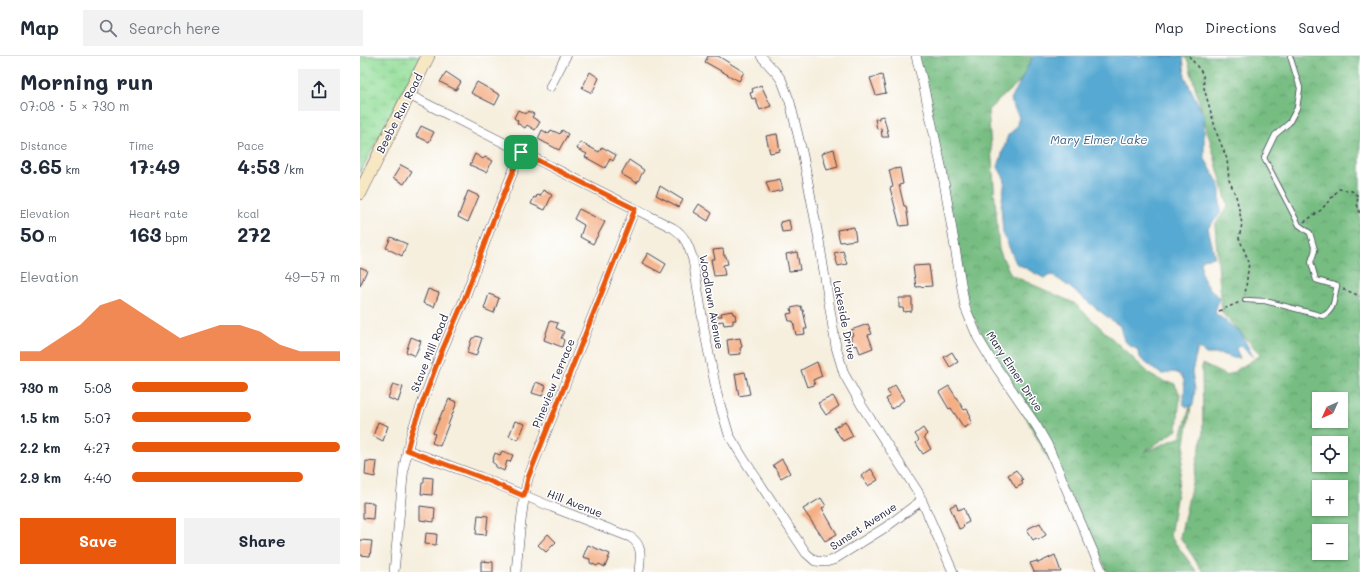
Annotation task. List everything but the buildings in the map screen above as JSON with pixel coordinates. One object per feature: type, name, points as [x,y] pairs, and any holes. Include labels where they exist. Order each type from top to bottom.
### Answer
[{"type":"main road","name":"Beebe Run Road","points":[[360,193],[428,56]]},
{"type":"street","points":[[550,87],[566,56]]},
{"type":"street","name":"Lakeside Drive","points":[[760,56],[782,81],[790,102],[803,156],[819,240],[836,347],[844,374],[862,406],[918,492],[953,572]]},
{"type":"street","name":"Mary Elmer Drive","points":[[916,56],[942,170],[954,235],[962,298],[968,315],[978,338],[990,358],[1036,425],[1046,444],[1102,572]]},
{"type":"street","name":"Woodlawn Avenue","points":[[408,94],[678,231],[686,242],[693,260],[705,334],[717,394],[729,435],[806,553],[813,560]]},
{"type":"street","name":"Stave Mill Road","points":[[394,572],[404,466],[412,431],[441,353],[464,300],[491,226],[521,152]]},
{"type":"street","name":"Pineview Terrace","points":[[516,572],[519,529],[528,478],[635,209]]},
{"type":"street","name":"Hill Avenue","points":[[407,450],[480,477],[635,540],[639,547],[639,572]]},
{"type":"street","name":"Sunset Avenue","points":[[813,560],[821,562],[833,560],[886,527],[922,500]]},
{"type":"lane","points":[[1245,300],[1265,301],[1323,316],[1329,312],[1333,305],[1337,286],[1316,280],[1311,262],[1315,250],[1310,233],[1299,225],[1264,158],[1276,135],[1289,124],[1297,108],[1300,88],[1290,56]]},
{"type":"path","points":[[1189,56],[1203,74],[1204,88],[1217,134],[1227,159],[1229,180],[1236,196],[1239,209],[1242,224],[1239,238],[1249,262],[1245,300],[1219,311]]},
{"type":"path","points":[[1299,225],[1321,210],[1339,189],[1352,190],[1358,196],[1357,204],[1360,214]]},
{"type":"path","points":[[1337,286],[1360,296]]},
{"type":"green space","points":[[360,56],[421,56],[360,173]]},
{"type":"green space","points":[[912,56],[1031,56],[1032,70],[988,110],[999,250],[1011,275],[1074,303],[1152,376],[1165,382],[1174,383],[1180,394],[1177,430],[1144,452],[1181,437],[1192,400],[1170,536],[1197,572],[1108,572],[966,304],[926,88]]},
{"type":"green space","points":[[1184,56],[1360,56],[1360,572],[1203,572],[1180,537],[1203,434],[1202,364],[1227,376],[1261,355],[1222,313],[1215,225],[1228,206],[1188,61]]},
{"type":"water","name":"Mary Elmer Lake","points":[[1033,56],[1183,56],[1185,77],[1204,116],[1204,157],[1220,186],[1220,214],[1208,228],[1215,257],[1202,259],[1202,276],[1204,281],[1219,298],[1215,313],[1241,333],[1253,357],[1240,345],[1237,346],[1236,349],[1240,358],[1234,358],[1221,354],[1206,354],[1198,347],[1192,372],[1195,389],[1193,405],[1187,407],[1183,404],[1183,378],[1177,373],[1173,372],[1162,374],[1142,360],[1137,349],[1129,345],[1125,340],[1120,326],[1052,275],[1044,278],[1016,263],[1003,233],[1001,206],[1005,180],[998,167],[1008,135],[1016,128],[1019,117],[1012,104],[1011,97]]},
{"type":"route","points":[[521,152],[635,209],[528,478],[524,496],[480,477],[407,450],[412,431],[441,353],[464,300],[491,226],[521,152]]}]
